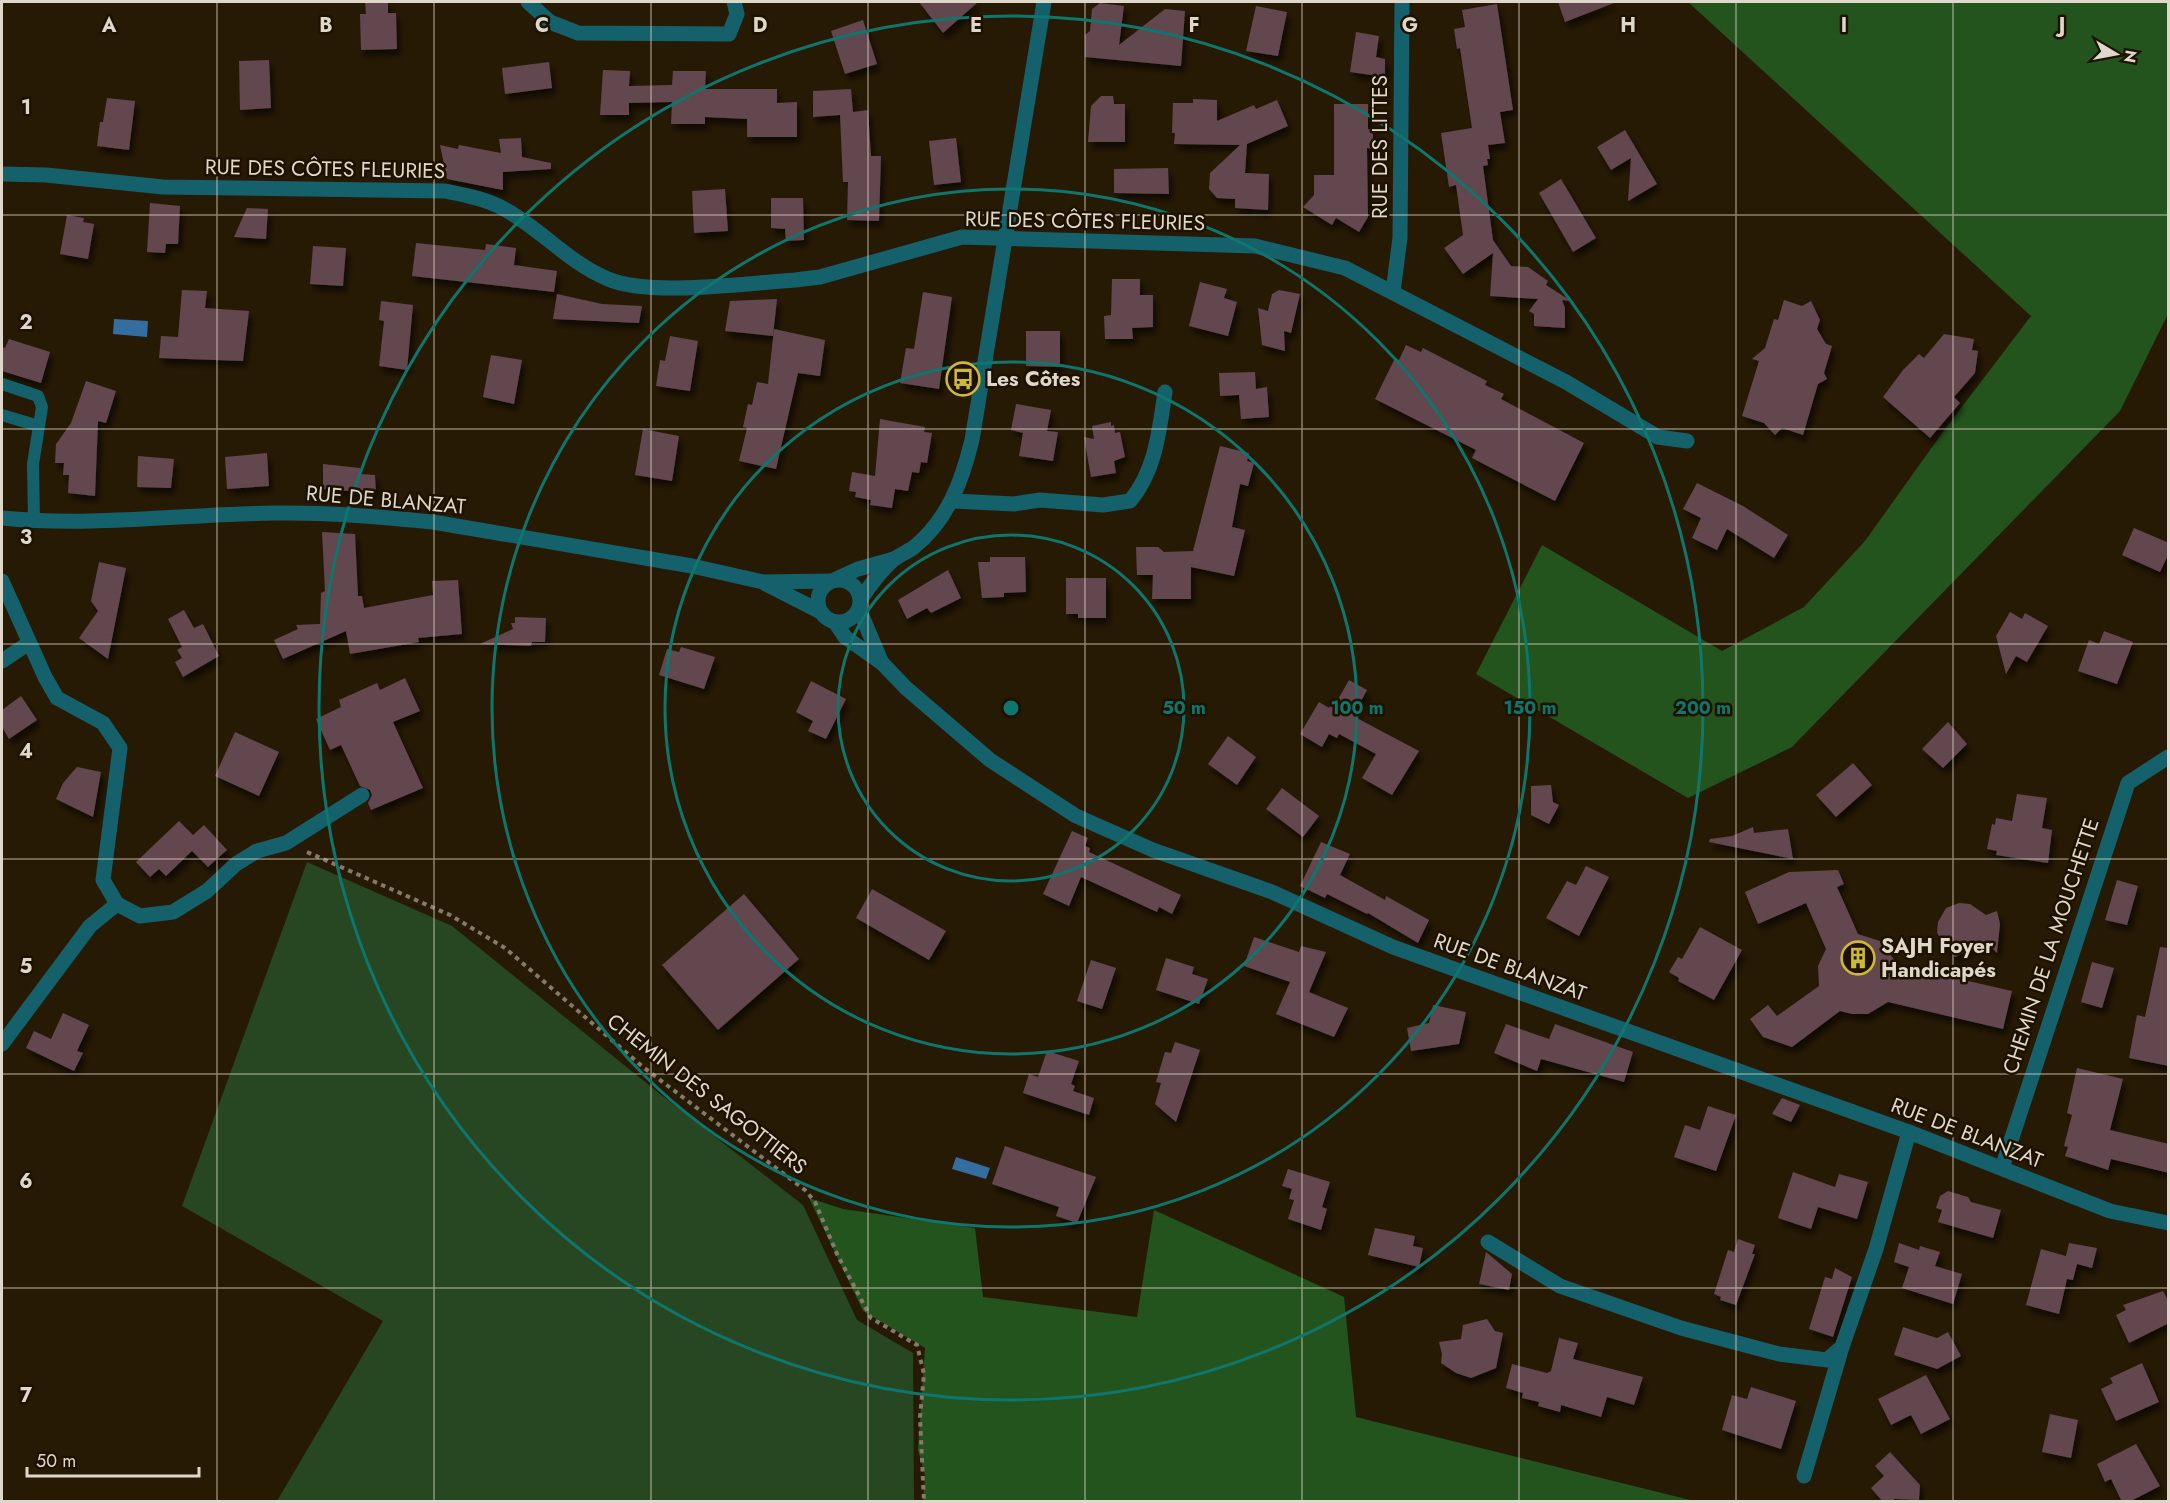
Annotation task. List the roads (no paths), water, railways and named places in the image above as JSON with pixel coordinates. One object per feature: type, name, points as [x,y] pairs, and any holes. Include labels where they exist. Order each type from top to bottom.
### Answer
[{"type":"street","points":[[528,2],[550,22],[578,33],[729,34],[737,14],[734,2]]},
{"type":"street","points":[[894,559],[849,620],[835,622],[821,612],[819,595],[833,580],[858,569],[894,559],[913,548],[929,532],[953,501],[963,476],[972,440],[1044,2]]},
{"type":"street","name":"RUE DES LITTES","points":[[1393,292],[1400,238],[1402,2]]},
{"type":"street","name":"RUE DES CÔTES FLEURIES","points":[[2,174],[46,175],[163,187],[445,191],[474,197],[506,210],[585,268],[610,280],[636,287],[820,277],[962,237],[1255,246],[1345,268],[1566,382],[1658,437],[1687,441]]},
{"type":"street","points":[[953,501],[1002,504],[1040,500],[1103,505],[1130,501],[1144,484],[1157,442],[1165,392]]},
{"type":"street","name":"RUE DE BLANZAT","points":[[2,518],[34,520],[275,513],[397,519],[433,522],[680,564],[763,582],[833,580]]},
{"type":"street","points":[[833,580],[843,579],[855,586],[860,604]]},
{"type":"street","points":[[2,581],[29,643],[57,698],[103,723],[120,748],[103,880],[117,904],[140,916],[173,912],[207,891],[236,864],[257,851],[286,843],[362,795]]},
{"type":"street","name":"RUE DE BLANZAT","points":[[763,582],[821,612]]},
{"type":"street","name":"RUE DE BLANZAT","points":[[860,604],[883,664]]},
{"type":"street","name":"RUE DE BLANZAT","points":[[835,622],[845,637],[883,664],[906,688],[990,760],[1076,816],[1153,850],[1272,892],[1393,947],[1909,1132],[2110,1210],[2169,1223]]},
{"type":"street","points":[[2,661],[29,643]]},
{"type":"street","name":"CHEMIN DE LA MOUCHETTE","points":[[2002,1168],[2128,783],[2169,757]]},
{"type":"street","points":[[2,1044],[90,926],[117,904]]},
{"type":"street","points":[[1804,1476],[1842,1347],[1876,1250],[1909,1132]]},
{"type":"street","points":[[1488,1242],[1560,1286],[1681,1328],[1779,1354],[1827,1360],[1842,1347]]},
{"type":"lane","points":[[2,384],[38,396],[42,407],[33,464],[34,520]]},
{"type":"lane","points":[[2,416],[39,426]]},
{"type":"water","points":[[114,319],[148,321],[147,337],[113,334]]},
{"type":"water","points":[[956,1157],[990,1168],[986,1179],[952,1169]]},
{"type":"place","name":"Les Côtes","points":[[963,379]]},
{"type":"place","name":"SAJH Foyer Handicapés","points":[[1858,958]]}]
